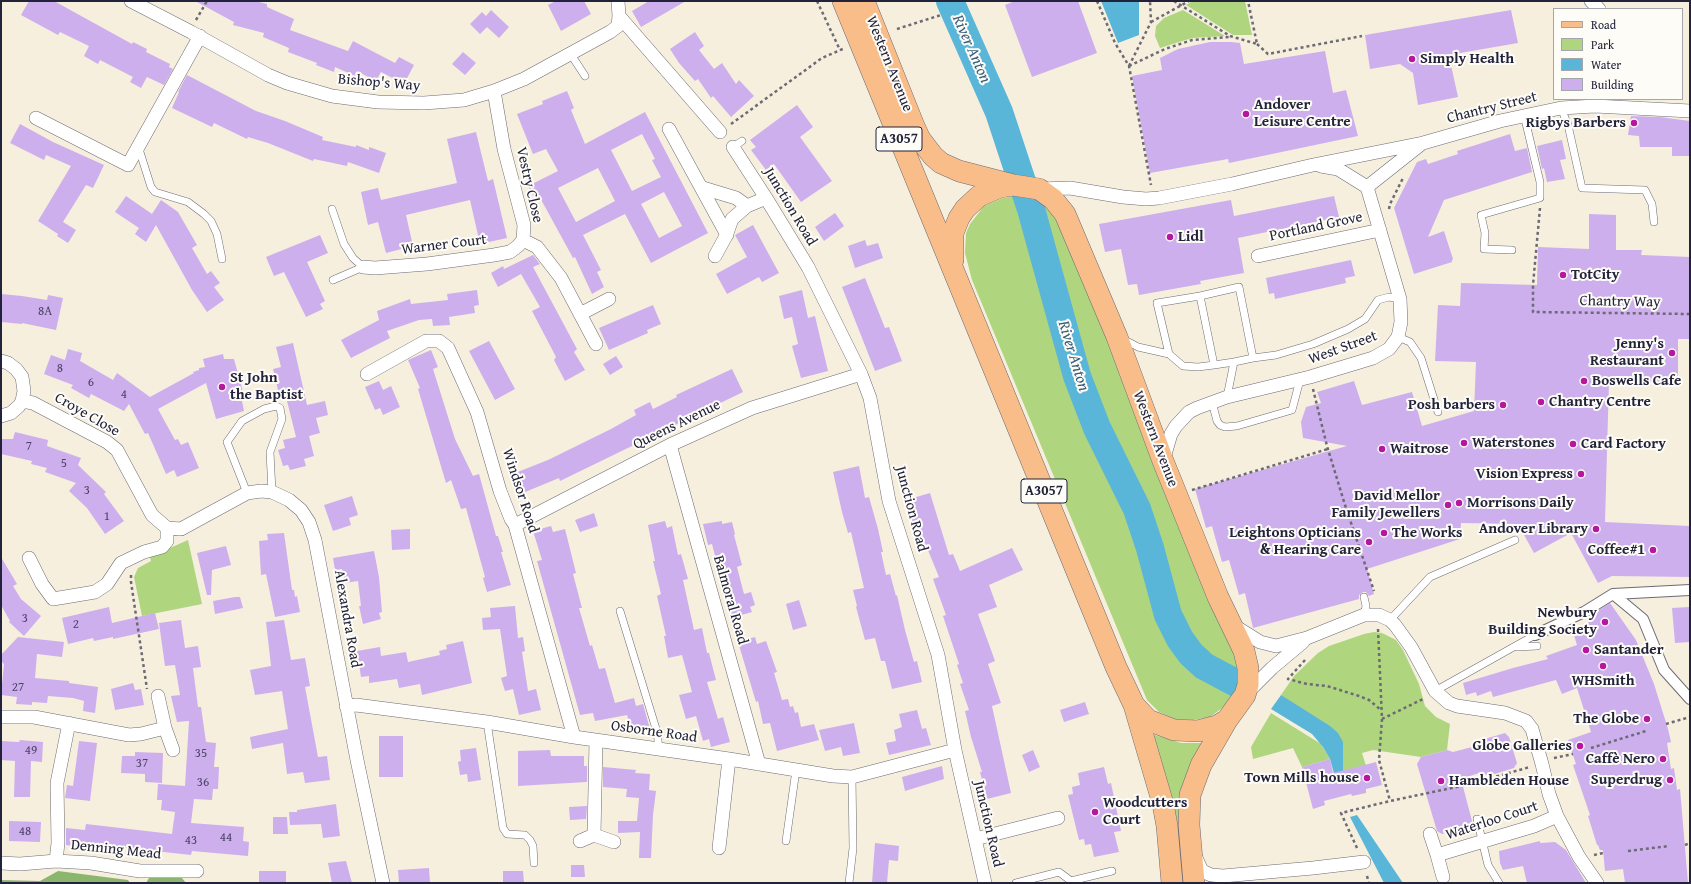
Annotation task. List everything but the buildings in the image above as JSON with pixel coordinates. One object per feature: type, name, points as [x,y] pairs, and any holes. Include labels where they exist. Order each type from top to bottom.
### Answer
[{"type":"main road","name":"Western Avenue","points":[[843,1],[1125,688],[1134,705],[1163,804],[1172,883]]},
{"type":"main road","name":"Western Avenue","points":[[864,1],[914,126],[926,148],[941,163],[949,168],[1028,187],[1053,199],[1068,218],[1117,337],[1163,461],[1229,622],[1244,651],[1248,677],[1245,695],[1227,720],[1201,765],[1193,786],[1189,806],[1194,883]]},
{"type":"main road","name":"Western Avenue","points":[[955,276],[952,243],[953,233],[959,218],[965,210],[979,196],[1000,187],[1028,187]]},
{"type":"main road","name":"Western Avenue","points":[[1134,705],[1148,720],[1174,730],[1208,730],[1227,720]]},
{"type":"street","name":"Bishop's Way","points":[[131,1],[195,34],[268,75],[287,83],[332,96],[378,102],[424,104],[464,100],[494,91],[524,79],[570,52],[610,32],[618,26],[620,16]]},
{"type":"street","points":[[618,1],[620,16],[724,129]]},
{"type":"street","points":[[1591,1],[1599,8]]},
{"type":"street","points":[[36,118],[128,165],[138,149],[195,34]]},
{"type":"street","name":"Vestry Close","points":[[494,91],[504,150],[524,225],[523,240],[537,247],[562,278],[596,344]]},
{"type":"street","name":"Chantry Street","points":[[1313,165],[1423,142],[1524,115],[1561,108],[1595,106],[1690,111]]},
{"type":"street","points":[[669,129],[703,188],[727,235]]},
{"type":"street","name":"Chantry Street","points":[[1367,187],[1423,142]]},
{"type":"street","name":"Junction Road","points":[[737,144],[766,198],[808,267],[861,374],[870,398],[889,501],[938,655],[955,750],[985,883]]},
{"type":"street","points":[[1028,187],[1070,188],[1123,197],[1146,199],[1232,184],[1313,165],[1338,169],[1367,187]]},
{"type":"street","name":"West Street","points":[[1163,461],[1171,434],[1182,418],[1197,408],[1212,402],[1305,379],[1381,354],[1389,349],[1398,337],[1401,322],[1400,299],[1367,187]]},
{"type":"street","points":[[703,188],[736,198],[747,206]]},
{"type":"street","points":[[715,256],[727,235],[732,218],[747,206],[766,198]]},
{"type":"street","name":"Portland Grove","points":[[1258,256],[1380,230]]},
{"type":"street","name":"Warner Court","points":[[364,267],[374,268],[426,264],[494,255],[510,252],[523,240]]},
{"type":"street","points":[[580,314],[609,299]]},
{"type":"street","name":"Windsor Road","points":[[367,374],[426,341],[432,340],[443,343],[448,348],[477,412],[500,491],[511,519],[515,525],[574,738]]},
{"type":"street","points":[[1,361],[8,363],[16,369],[22,377],[24,391],[22,401],[11,413],[1,416]]},
{"type":"street","name":"Queens Avenue","points":[[515,525],[670,445],[752,408],[861,374]]},
{"type":"street","name":"Croye Close","points":[[22,401],[33,403],[100,438],[117,450],[152,515],[167,528]]},
{"type":"street","name":"Balmoral Road","points":[[670,445],[759,764]]},
{"type":"street","name":"Alexandra Road","points":[[167,528],[181,529],[247,493],[262,490],[272,492],[289,500],[301,510],[312,529],[346,706],[383,883]]},
{"type":"street","points":[[29,558],[42,584],[53,599],[95,592],[107,584],[120,564],[144,552],[162,547],[167,541],[167,528]]},
{"type":"street","points":[[1535,635],[1584,612],[1613,594],[1690,590]]},
{"type":"street","points":[[1613,594],[1643,619],[1664,670],[1690,700]]},
{"type":"street","points":[[1229,622],[1265,644],[1284,645],[1307,638],[1364,615],[1382,620]]},
{"type":"street","name":"Waterloo Court","points":[[1382,620],[1401,632],[1411,647],[1431,694],[1457,706],[1505,713],[1526,721],[1532,729],[1542,762],[1549,794],[1557,816],[1579,857],[1597,883]]},
{"type":"street","points":[[1245,695],[1272,668],[1307,638]]},
{"type":"street","points":[[158,696],[165,728],[173,750]]},
{"type":"street","name":"Osborne Road","points":[[346,706],[356,705],[487,722],[574,738],[729,759],[833,776],[852,777],[955,750]]},
{"type":"street","points":[[1,717],[34,717],[129,735],[141,734],[165,728]]},
{"type":"street","name":"Denning Mead","points":[[56,861],[58,843],[57,783],[68,723]]},
{"type":"street","points":[[594,835],[596,741]]},
{"type":"street","points":[[719,848],[729,759]]},
{"type":"street","name":"Waterloo Court","points":[[1437,855],[1534,826],[1557,816]]},
{"type":"street","points":[[975,839],[1058,818]]},
{"type":"street","name":"Waterloo Court","points":[[1430,834],[1444,880]]},
{"type":"street","points":[[580,841],[594,835],[614,842]]},
{"type":"street","points":[[1191,845],[1202,871],[1211,875],[1224,876],[1364,862]]},
{"type":"street","name":"Denning Mead","points":[[1,863],[20,864],[56,861],[91,863],[140,871],[197,871]]},
{"type":"street","points":[[1206,883],[1224,876]]},
{"type":"lane","points":[[570,52],[584,76]]},
{"type":"lane","points":[[1561,108],[1568,125],[1582,188],[1645,190],[1652,204],[1654,222]]},
{"type":"lane","points":[[1512,250],[1484,249],[1485,233],[1481,215],[1540,198],[1540,182],[1524,115]]},
{"type":"lane","points":[[138,149],[151,187],[155,192],[188,202],[211,221],[217,234],[222,259]]},
{"type":"lane","points":[[332,209],[344,244],[353,258],[364,267],[333,280]]},
{"type":"lane","points":[[1169,354],[1157,303],[1200,296],[1239,287],[1253,358]]},
{"type":"lane","points":[[1200,296],[1214,365]]},
{"type":"lane","points":[[1117,337],[1138,346],[1169,354],[1183,366],[1198,367],[1214,365],[1276,355],[1314,344],[1348,329],[1365,319],[1378,300],[1389,297],[1400,299]]},
{"type":"lane","points":[[1398,337],[1410,342],[1422,358],[1438,412]]},
{"type":"lane","points":[[1227,398],[1234,362]]},
{"type":"lane","points":[[1212,402],[1220,425],[1225,427],[1234,426],[1292,410],[1305,379]]},
{"type":"lane","points":[[247,493],[227,442],[242,421],[264,409],[276,406],[280,408],[282,419],[270,452],[272,492]]},
{"type":"lane","points":[[1382,620],[1430,577],[1515,540]]},
{"type":"lane","points":[[1364,597],[1366,606],[1364,615]]},
{"type":"lane","points":[[620,611],[657,732],[659,749]]},
{"type":"lane","points":[[1431,694],[1535,635]]},
{"type":"lane","points":[[1514,647],[1537,646]]},
{"type":"lane","points":[[487,722],[503,828],[507,834],[525,836],[530,840],[533,846],[534,863]]},
{"type":"lane","points":[[786,841],[796,770]]},
{"type":"lane","points":[[848,883],[853,848],[852,777]]},
{"type":"lane","points":[[1477,819],[1488,865],[1499,883]]},
{"type":"lane","points":[[1016,883],[1059,872],[1071,881],[1078,881],[1112,871]]},
{"type":"path","points":[[195,34],[207,1]]},
{"type":"path","points":[[817,1],[840,50]]},
{"type":"path","points":[[1097,1],[1114,44],[1129,66],[1151,187]]},
{"type":"path","points":[[1129,66],[1151,22],[1150,1]]},
{"type":"path","points":[[1174,1],[1230,36],[1257,44],[1268,54],[1362,36]]},
{"type":"path","points":[[1151,22],[1189,1]]},
{"type":"path","points":[[1248,1],[1257,44]]},
{"type":"path","points":[[897,29],[941,15]]},
{"type":"path","points":[[1129,66],[1165,49],[1192,40],[1230,36]]},
{"type":"path","points":[[724,129],[822,58],[845,48]]},
{"type":"path","points":[[1388,211],[1406,171]]},
{"type":"path","name":"Chantry Way","points":[[1540,198],[1540,220],[1533,285],[1533,312],[1690,314]]},
{"type":"path","points":[[1305,379],[1345,505],[1377,597],[1382,620],[1382,719],[1379,760],[1390,801]]},
{"type":"path","points":[[1192,490],[1328,449]]},
{"type":"path","points":[[144,552],[142,561],[131,569],[131,582],[148,691],[158,696]]},
{"type":"path","points":[[1306,659],[1288,678],[1307,684],[1327,686],[1359,696],[1370,700],[1382,711]]},
{"type":"path","points":[[1382,719],[1431,694]]},
{"type":"path","points":[[1666,724],[1690,717]]},
{"type":"path","points":[[1591,748],[1646,731]]},
{"type":"path","points":[[1364,862],[1341,814],[1390,801],[1466,785],[1572,754]]},
{"type":"path","points":[[1685,845],[1690,843]]},
{"type":"path","points":[[1628,851],[1670,846]]},
{"type":"green space","points":[[1193,1],[1245,1],[1252,35],[1233,35],[1186,5]]},
{"type":"green space","points":[[1183,10],[1225,36],[1192,38],[1160,48],[1155,36],[1156,26],[1164,18]]},
{"type":"green space","points":[[1012,196],[1031,197],[1041,201],[1056,213],[1239,660],[1239,682],[1233,696],[1225,706],[1210,717],[1193,720],[1175,719],[1159,712],[1147,700],[972,280],[965,253],[966,233],[970,224],[984,206]]},
{"type":"green space","points":[[188,540],[202,604],[142,616],[134,577],[138,568],[151,561],[150,557]]},
{"type":"green space","points":[[1374,632],[1382,633],[1396,640],[1403,650],[1419,684],[1425,706],[1436,717],[1450,724],[1447,750],[1421,757],[1373,750],[1362,753],[1367,769],[1343,771],[1343,742],[1281,695],[1294,676],[1318,653],[1329,646]]},
{"type":"green space","points":[[1271,713],[1321,744],[1330,759],[1302,767],[1293,748],[1253,759],[1251,747]]},
{"type":"green space","points":[[1155,735],[1181,743],[1203,743],[1188,883],[1180,883],[1153,736]]},
{"type":"green space","points":[[58,871],[128,880],[130,883],[1,883],[1,880],[40,881]]},
{"type":"green space","points":[[149,878],[182,878],[186,883],[146,883]]},
{"type":"water","points":[[1101,1],[1139,1],[1139,35],[1118,43]]},
{"type":"water","points":[[1281,695],[1330,726],[1338,733],[1343,742],[1343,771],[1336,781],[1330,759],[1323,747],[1312,734],[1271,709]]},
{"type":"water","points":[[1357,815],[1403,883],[1384,883],[1350,817]]},
{"type":"waterway","name":"River Anton","points":[[950,1],[999,112],[1031,209],[1077,376],[1097,428],[1137,509],[1150,548],[1168,615],[1180,639],[1191,654],[1204,666],[1236,683]]},
{"type":"place","name":"Simply Health","points":[[1412,59]]},
{"type":"place","name":"Andover Leisure Centre","points":[[1246,114]]},
{"type":"place","name":"Rigbys Barbers","points":[[1634,123]]},
{"type":"place","name":"Lidl","points":[[1170,237]]},
{"type":"place","name":"TotCity","points":[[1563,275]]},
{"type":"place","name":"Jenny's Restaurant","points":[[1672,353]]},
{"type":"place","name":"Boswells Cafe","points":[[1584,381]]},
{"type":"place","name":"St John the Baptist","points":[[222,387]]},
{"type":"place","name":"Chantry Centre","points":[[1541,402]]},
{"type":"place","name":"Posh barbers","points":[[1503,405]]},
{"type":"place","name":"Waterstones","points":[[1464,443]]},
{"type":"place","name":"Card Factory","points":[[1573,444]]},
{"type":"place","name":"Waitrose","points":[[1382,449]]},
{"type":"place","name":"Vision Express","points":[[1581,474]]},
{"type":"place","name":"Morrisons Daily","points":[[1459,503]]},
{"type":"place","name":"David Mellor Family Jewellers","points":[[1448,505]]},
{"type":"place","name":"Andover Library","points":[[1596,529]]},
{"type":"place","name":"The Works","points":[[1384,533]]},
{"type":"place","name":"Leightons Opticians & Hearing Care","points":[[1369,542]]},
{"type":"place","name":"Coffee#1","points":[[1653,550]]},
{"type":"place","name":"Newbury Building Society","points":[[1605,622]]},
{"type":"place","name":"Santander","points":[[1586,650]]},
{"type":"place","name":"WHSmith","points":[[1603,666]]},
{"type":"place","name":"The Globe","points":[[1647,719]]},
{"type":"place","name":"Globe Galleries","points":[[1580,746]]},
{"type":"place","name":"Caffè Nero","points":[[1663,759]]},
{"type":"place","name":"Town Mills house","points":[[1367,778]]},
{"type":"place","name":"Superdrug","points":[[1670,780]]},
{"type":"place","name":"Hambleden House","points":[[1441,781]]},
{"type":"place","name":"Woodcutters Court","points":[[1095,812]]}]
